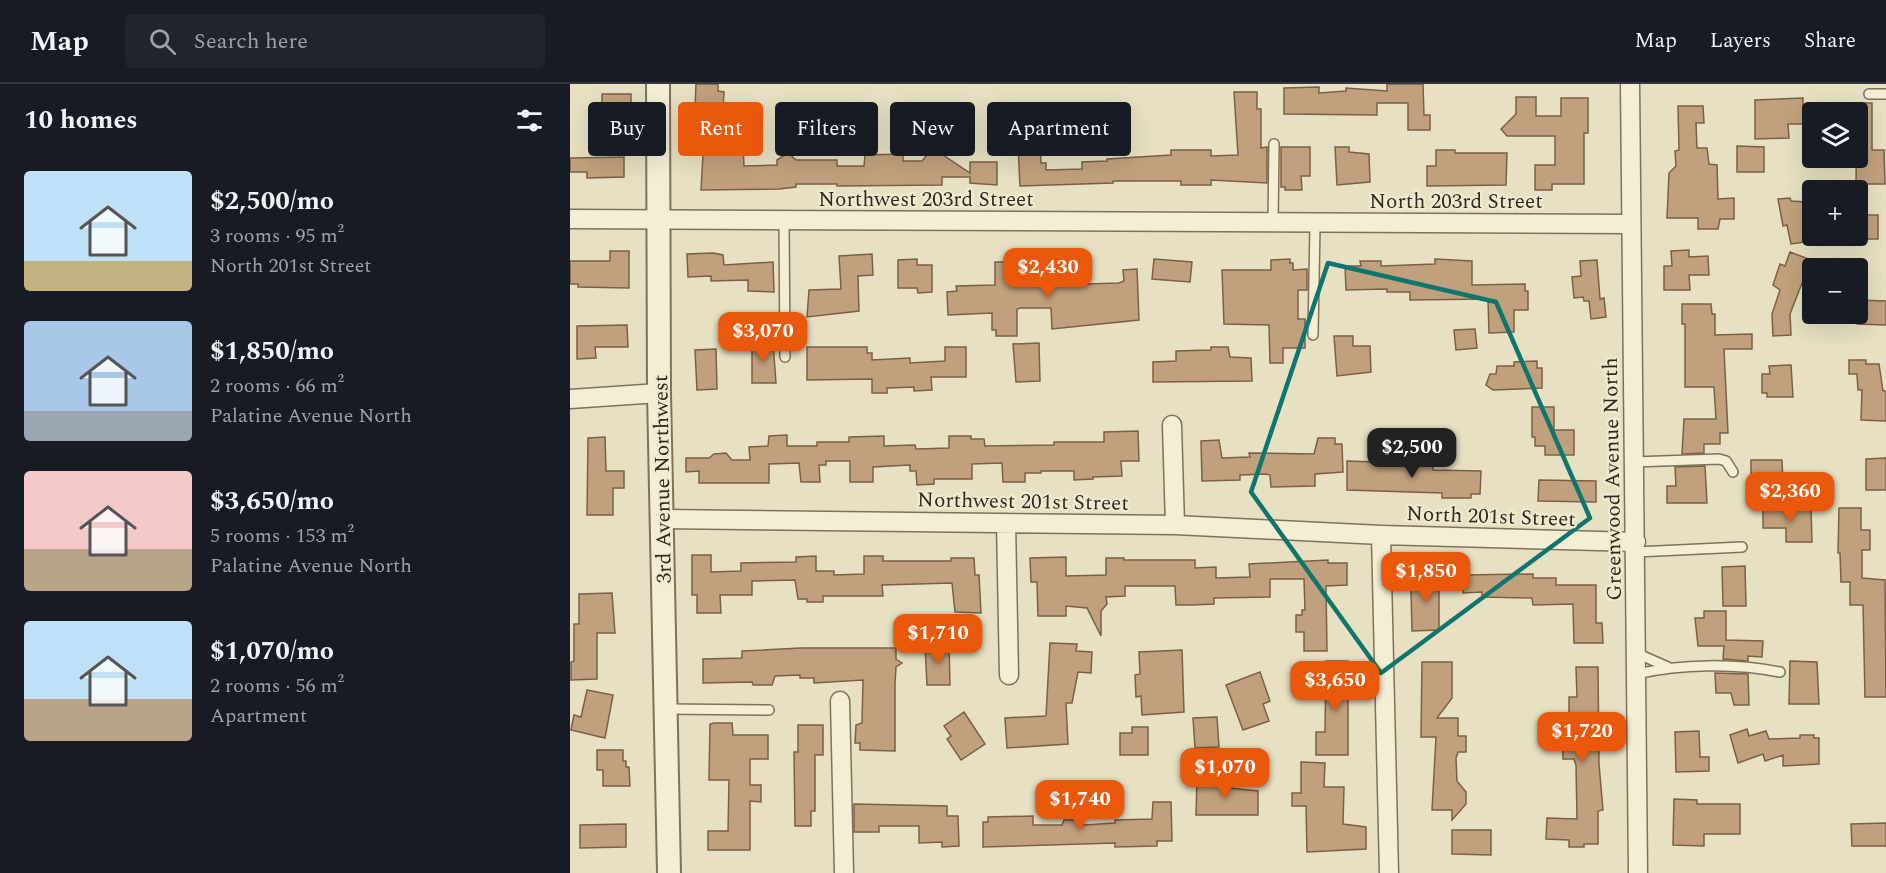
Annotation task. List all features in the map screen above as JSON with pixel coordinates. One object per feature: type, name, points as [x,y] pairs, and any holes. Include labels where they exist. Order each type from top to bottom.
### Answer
[{"type":"street","name":"3rd Avenue Northwest","points":[[658,84],[659,393],[669,873]]},
{"type":"street","name":"Greenwood Avenue North","points":[[1630,84],[1638,873]]},
{"type":"street","name":"Northwest 203rd Street","points":[[570,219],[1277,224]]},
{"type":"street","name":"North 203rd Street","points":[[1277,224],[1631,224]]},
{"type":"street","points":[[570,399],[659,393]]},
{"type":"street","points":[[1172,425],[1175,525]]},
{"type":"street","name":"Northwest 201st Street","points":[[663,519],[1175,525],[1381,535]]},
{"type":"street","points":[[1006,523],[1009,675]]},
{"type":"street","points":[[1381,535],[1389,873]]},
{"type":"street","name":"North 201st Street","points":[[1381,535],[1636,547]]},
{"type":"street","points":[[840,701],[844,873]]},
{"type":"lane","points":[[1869,94],[1886,94]]},
{"type":"lane","points":[[1274,144],[1277,224]]},
{"type":"lane","points":[[784,220],[785,357]]},
{"type":"lane","points":[[1313,335],[1315,224]]},
{"type":"lane","points":[[1634,462],[1719,459],[1726,461],[1733,472]]},
{"type":"lane","points":[[1636,547],[1742,548]]},
{"type":"lane","points":[[1636,653],[1668,667]]},
{"type":"lane","points":[[1636,674],[1668,667],[1747,666],[1780,672]]},
{"type":"lane","points":[[666,709],[769,710]]},
{"type":"highlighted area","points":[[1328,263],[1496,302],[1590,518],[1381,673],[1251,492]]},
{"type":"building","points":[[696,84],[718,84],[718,91],[724,92],[723,102],[695,102]]},
{"type":"building","points":[[1387,84],[1423,84],[1424,115],[1430,115],[1430,130],[1408,130],[1408,103],[1377,103],[1377,115],[1284,114],[1284,88],[1319,87],[1319,93],[1346,91],[1346,88],[1387,91]]},
{"type":"building","points":[[1234,92],[1257,92],[1257,109],[1261,109],[1261,148],[1267,147],[1267,183],[1211,180],[1211,185],[1181,185],[1181,181],[1113,181],[1113,183],[1020,186],[1018,156],[1041,156],[1041,163],[1046,163],[1046,170],[1082,169],[1082,162],[1107,161],[1107,159],[1171,155],[1171,150],[1211,150],[1211,156],[1238,155]]},
{"type":"building","points":[[602,94],[631,94],[631,102],[602,102]]},
{"type":"building","points":[[1516,97],[1536,97],[1536,116],[1561,116],[1561,98],[1588,98],[1588,133],[1584,133],[1584,184],[1552,184],[1552,190],[1535,190],[1535,165],[1555,165],[1555,136],[1507,136],[1501,129],[1516,114]]},
{"type":"building","points":[[1803,98],[1802,124],[1788,124],[1789,138],[1755,139],[1755,100]]},
{"type":"building","points":[[1868,103],[1872,103],[1872,150],[1884,150],[1885,184],[1868,184],[1868,180],[1856,180],[1856,168],[1868,168]]},
{"type":"building","points":[[1678,106],[1703,106],[1704,123],[1696,123],[1697,148],[1707,148],[1709,164],[1717,165],[1718,199],[1734,198],[1734,219],[1720,219],[1718,229],[1698,229],[1698,218],[1667,218],[1669,173],[1676,166],[1675,151],[1679,150]]},
{"type":"building","points":[[1737,146],[1764,147],[1764,172],[1737,172]]},
{"type":"building","points":[[1281,147],[1310,147],[1310,176],[1301,176],[1302,190],[1285,190],[1285,187],[1281,187]]},
{"type":"building","points":[[1335,147],[1349,147],[1349,152],[1369,154],[1370,182],[1337,185]]},
{"type":"building","points":[[1436,150],[1455,150],[1455,153],[1507,153],[1506,185],[1427,186],[1427,166],[1436,166]]},
{"type":"building","points":[[890,154],[903,156],[903,161],[922,161],[926,156],[944,156],[970,173],[970,162],[997,162],[997,185],[970,183],[970,177],[942,177],[942,185],[796,184],[796,187],[779,189],[701,190],[703,156],[744,156],[744,166],[777,165],[777,160],[783,156],[791,156],[796,160],[837,160],[837,166],[864,166],[865,156]]},
{"type":"building","points":[[624,157],[624,177],[587,178],[587,172],[570,172],[570,158]]},
{"type":"building","points":[[1790,198],[1791,201],[1802,202],[1802,242],[1791,244],[1787,225],[1783,226],[1778,199]]},
{"type":"building","points":[[1868,215],[1878,215],[1878,239],[1868,239]]},
{"type":"building","points":[[1689,250],[1689,257],[1708,256],[1709,275],[1689,275],[1690,290],[1664,290],[1664,266],[1672,266],[1671,251]]},
{"type":"building","points":[[610,251],[629,251],[629,288],[578,287],[578,284],[570,284],[570,261],[610,261]]},
{"type":"building","points":[[1790,252],[1806,258],[1802,258],[1802,283],[1790,314],[1791,335],[1773,336],[1772,314],[1780,290],[1773,285],[1780,264],[1785,266]]},
{"type":"building","points":[[687,254],[723,255],[724,265],[773,262],[774,292],[748,291],[748,280],[711,281],[711,276],[688,277]]},
{"type":"building","points":[[872,254],[873,275],[858,276],[859,311],[807,317],[809,290],[841,289],[839,256]]},
{"type":"building","points":[[917,259],[917,265],[932,265],[932,292],[918,293],[917,288],[898,288],[898,260]]},
{"type":"building","points":[[1154,259],[1192,262],[1190,282],[1152,279]]},
{"type":"building","points":[[1290,259],[1290,263],[1293,263],[1293,270],[1307,269],[1307,290],[1298,290],[1298,319],[1305,319],[1305,348],[1283,348],[1283,363],[1270,363],[1269,325],[1224,324],[1222,270],[1271,270],[1271,260]]},
{"type":"building","points":[[1435,259],[1472,261],[1472,285],[1525,284],[1525,291],[1528,291],[1528,310],[1514,310],[1514,332],[1489,333],[1488,299],[1410,300],[1410,292],[1387,292],[1387,289],[1346,290],[1345,266],[1361,266],[1360,261],[1381,261],[1381,266],[1435,264]]},
{"type":"building","points":[[1597,260],[1600,299],[1604,298],[1606,317],[1591,319],[1589,301],[1584,301],[1583,297],[1574,298],[1572,277],[1581,276],[1580,261]]},
{"type":"building","points":[[995,262],[1016,262],[1016,270],[1028,270],[1028,275],[1086,274],[1086,284],[1119,283],[1124,281],[1123,270],[1137,269],[1139,320],[1052,329],[1051,308],[1021,308],[1017,309],[1017,336],[996,336],[996,330],[992,330],[992,313],[948,315],[947,292],[957,291],[956,286],[995,285]]},
{"type":"building","points":[[1868,300],[1886,301],[1886,325],[1857,324],[1868,324]]},
{"type":"building","points":[[1682,304],[1711,304],[1712,314],[1715,314],[1715,335],[1752,334],[1752,349],[1724,349],[1728,433],[1720,433],[1720,444],[1704,444],[1704,453],[1682,454],[1684,419],[1716,419],[1714,387],[1685,387],[1685,324],[1682,324]]},
{"type":"building","points":[[627,325],[628,347],[595,347],[596,358],[577,359],[577,326]]},
{"type":"building","points":[[1475,329],[1477,348],[1456,350],[1454,330]]},
{"type":"building","points":[[1334,336],[1353,336],[1353,346],[1370,346],[1371,372],[1337,376]]},
{"type":"building","points":[[752,343],[773,343],[776,383],[752,383]]},
{"type":"building","points":[[1039,343],[1040,381],[1016,382],[1013,344]]},
{"type":"building","points":[[807,347],[867,347],[867,353],[872,353],[872,360],[910,358],[910,363],[945,361],[945,347],[966,347],[966,377],[931,377],[932,390],[914,391],[914,387],[887,388],[887,393],[872,393],[872,379],[807,380]]},
{"type":"building","points":[[1211,347],[1228,347],[1230,357],[1251,358],[1252,381],[1153,382],[1153,362],[1176,361],[1176,351],[1211,350]]},
{"type":"building","points":[[716,349],[717,389],[697,390],[695,350]]},
{"type":"building","points":[[1849,360],[1866,360],[1866,364],[1879,364],[1883,391],[1886,391],[1886,421],[1861,420],[1862,390],[1858,390],[1857,374],[1849,374]]},
{"type":"building","points":[[1537,361],[1537,368],[1542,368],[1542,388],[1493,390],[1486,385],[1490,374],[1496,374],[1497,366],[1514,366],[1514,362]]},
{"type":"building","points":[[1791,365],[1793,397],[1767,397],[1767,393],[1762,393],[1762,374],[1770,374],[1769,366]]},
{"type":"building","points":[[1532,407],[1554,407],[1554,430],[1574,430],[1574,455],[1545,455],[1545,446],[1535,446],[1535,437],[1532,437]]},
{"type":"building","points":[[1138,431],[1139,461],[1121,461],[1122,476],[1093,477],[1093,479],[1074,480],[1074,471],[1041,471],[1041,473],[1025,473],[1025,482],[1003,482],[1002,463],[972,464],[972,479],[934,479],[934,484],[917,485],[916,471],[910,471],[910,465],[873,467],[873,482],[850,482],[850,461],[826,461],[826,465],[819,465],[820,482],[801,482],[799,463],[769,464],[769,483],[699,483],[699,471],[686,472],[686,458],[709,458],[714,454],[726,453],[732,460],[750,460],[749,447],[768,446],[769,436],[787,435],[787,446],[817,446],[817,442],[849,442],[849,437],[884,436],[884,446],[915,445],[916,449],[949,448],[949,436],[971,436],[971,439],[984,439],[985,446],[1054,445],[1054,442],[1104,442],[1104,432]]},
{"type":"building","points":[[605,437],[606,471],[624,471],[624,488],[613,488],[613,515],[587,515],[588,438]]},
{"type":"building","points":[[1318,438],[1335,438],[1335,444],[1342,444],[1343,472],[1315,474],[1315,486],[1271,487],[1270,475],[1266,474],[1240,475],[1240,480],[1202,481],[1201,441],[1219,440],[1222,458],[1250,457],[1249,453],[1314,454]]},
{"type":"building","points":[[1886,458],[1886,490],[1866,490],[1866,459]]},
{"type":"building","points":[[1751,460],[1782,460],[1783,484],[1751,485]]},
{"type":"building","points":[[1347,461],[1433,464],[1433,470],[1481,471],[1480,494],[1471,494],[1471,498],[1442,498],[1442,493],[1347,490]]},
{"type":"building","points":[[1705,466],[1707,503],[1667,503],[1667,486],[1676,486],[1675,467]]},
{"type":"building","points":[[1539,480],[1596,481],[1596,502],[1538,501]]},
{"type":"building","points":[[1839,508],[1861,508],[1861,530],[1870,530],[1870,550],[1862,550],[1862,578],[1885,580],[1886,697],[1865,697],[1863,605],[1850,605],[1850,582],[1841,582],[1840,553],[1838,553]]},
{"type":"building","points":[[1763,509],[1811,509],[1812,542],[1786,542],[1786,528],[1763,528]]},
{"type":"building","points":[[692,555],[711,555],[711,572],[741,571],[741,563],[796,562],[796,557],[816,556],[816,571],[834,571],[834,575],[864,574],[864,556],[883,556],[883,561],[951,561],[951,558],[974,558],[975,575],[979,575],[981,613],[955,612],[952,583],[882,585],[883,596],[823,596],[823,602],[807,602],[807,599],[798,599],[795,580],[752,581],[752,595],[720,595],[721,613],[697,613],[697,595],[692,595]]},
{"type":"building","points":[[1066,557],[1066,576],[1106,575],[1106,558],[1124,558],[1124,560],[1195,560],[1195,568],[1216,567],[1216,578],[1250,577],[1249,564],[1328,560],[1328,563],[1347,563],[1347,585],[1326,586],[1327,651],[1304,651],[1304,632],[1296,632],[1296,615],[1302,615],[1302,610],[1305,610],[1304,579],[1270,579],[1270,597],[1214,598],[1214,604],[1192,605],[1176,605],[1175,586],[1125,586],[1125,596],[1106,597],[1107,604],[1101,611],[1101,636],[1087,608],[1066,606],[1066,616],[1038,616],[1037,582],[1031,582],[1030,558]]},
{"type":"building","points":[[1745,566],[1746,606],[1723,606],[1722,567]]},
{"type":"building","points":[[1439,573],[1439,630],[1412,631],[1411,590],[1417,590],[1416,574]]},
{"type":"building","points":[[1533,574],[1533,578],[1556,578],[1556,585],[1596,585],[1596,623],[1602,623],[1603,643],[1574,643],[1573,604],[1533,605],[1532,598],[1482,597],[1482,592],[1463,593],[1463,575]]},
{"type":"building","points":[[612,593],[615,633],[597,633],[597,679],[571,680],[571,662],[574,661],[574,624],[579,624],[579,594]]},
{"type":"building","points":[[1704,611],[1726,611],[1726,640],[1763,641],[1762,657],[1748,656],[1748,661],[1723,659],[1724,646],[1698,646],[1695,618],[1704,618]]},
{"type":"building","points":[[1050,643],[1077,644],[1076,651],[1092,652],[1091,673],[1078,672],[1072,703],[1066,703],[1068,744],[1007,748],[1005,718],[1046,716]]},
{"type":"building","points":[[949,644],[950,685],[927,685],[925,645]]},
{"type":"building","points":[[801,648],[896,648],[896,659],[902,663],[896,667],[895,751],[860,750],[860,743],[855,743],[856,725],[862,723],[863,680],[814,683],[814,678],[800,678],[800,675],[775,676],[772,685],[753,685],[752,682],[703,683],[703,659],[742,658],[742,651]]},
{"type":"building","points":[[1182,650],[1184,712],[1142,715],[1141,696],[1136,697],[1135,675],[1140,674],[1139,652]]},
{"type":"building","points":[[1326,661],[1348,661],[1348,755],[1316,755],[1316,732],[1325,732]]},
{"type":"building","points":[[1790,661],[1817,662],[1819,704],[1789,704]]},
{"type":"building","points":[[1422,662],[1452,662],[1452,698],[1437,718],[1458,718],[1458,736],[1466,736],[1466,752],[1458,752],[1456,758],[1457,781],[1466,792],[1466,804],[1452,820],[1452,810],[1432,810],[1436,737],[1421,737]]},
{"type":"building","points":[[1576,667],[1598,667],[1599,764],[1603,810],[1598,811],[1598,844],[1584,844],[1584,847],[1569,847],[1569,840],[1546,839],[1547,818],[1577,819],[1576,765],[1574,759],[1563,759],[1562,716],[1569,716],[1569,697],[1577,697]]},
{"type":"building","points":[[1260,672],[1270,701],[1263,704],[1269,721],[1243,730],[1226,685]]},
{"type":"building","points":[[1715,673],[1748,674],[1749,705],[1734,705],[1731,693],[1716,693]]},
{"type":"building","points":[[587,690],[613,695],[605,738],[571,730],[574,715],[581,717]]},
{"type":"building","points":[[964,712],[985,744],[961,760],[947,739],[951,736],[944,726]]},
{"type":"building","points":[[1217,717],[1219,747],[1195,748],[1193,718]]},
{"type":"building","points":[[732,723],[733,735],[768,735],[768,759],[750,759],[750,785],[761,785],[761,802],[750,801],[750,850],[708,850],[708,831],[728,831],[729,780],[709,780],[710,724]]},
{"type":"building","points":[[798,725],[823,725],[823,755],[815,755],[815,811],[811,811],[811,826],[795,826],[794,752],[798,752]]},
{"type":"building","points":[[1132,727],[1148,727],[1148,755],[1120,755],[1120,733],[1132,733]]},
{"type":"building","points":[[1747,729],[1749,736],[1766,731],[1769,739],[1814,735],[1814,738],[1819,738],[1819,764],[1783,766],[1783,755],[1765,761],[1763,754],[1738,763],[1730,735]]},
{"type":"building","points":[[1699,731],[1700,757],[1709,757],[1709,771],[1676,772],[1675,732]]},
{"type":"building","points":[[597,750],[623,750],[623,761],[626,761],[626,767],[629,767],[630,786],[603,786],[603,770],[597,770]]},
{"type":"building","points":[[1301,762],[1325,763],[1324,787],[1344,787],[1343,824],[1366,827],[1366,849],[1307,852],[1306,806],[1292,806],[1292,793],[1301,793]]},
{"type":"building","points":[[1197,780],[1226,780],[1230,788],[1258,791],[1258,815],[1196,815]]},
{"type":"building","points":[[1674,799],[1697,800],[1697,804],[1740,804],[1740,834],[1704,834],[1704,846],[1673,845]]},
{"type":"building","points":[[1153,802],[1171,802],[1172,841],[1157,841],[1157,846],[1115,847],[1115,843],[983,847],[983,822],[988,822],[988,817],[1033,816],[1033,825],[1062,825],[1064,820],[1078,820],[1079,824],[1084,825],[1115,823],[1115,820],[1152,819]]},
{"type":"building","points":[[854,804],[947,806],[947,816],[958,816],[959,846],[942,847],[942,842],[919,843],[919,826],[879,826],[879,832],[854,832]]},
{"type":"building","points":[[1886,823],[1886,846],[1852,846],[1851,824]]},
{"type":"building","points":[[626,824],[626,847],[580,848],[580,825]]},
{"type":"building","points":[[1452,830],[1491,830],[1491,855],[1452,854]]}]
